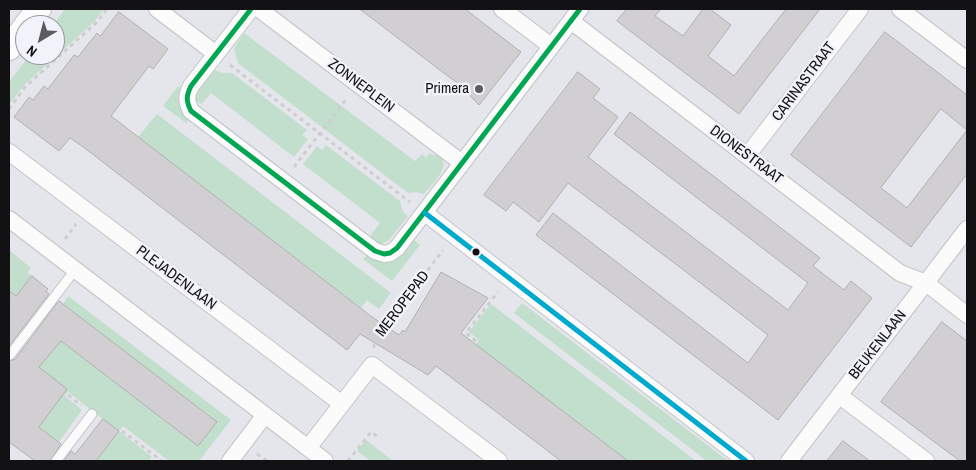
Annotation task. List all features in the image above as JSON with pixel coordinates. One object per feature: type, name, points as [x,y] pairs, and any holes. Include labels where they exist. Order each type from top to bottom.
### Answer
[{"type":"street","points":[[157,9],[216,54]]},
{"type":"street","points":[[251,9],[191,86],[186,101],[191,111],[375,251],[384,254],[390,253],[397,248],[425,213],[575,15]]},
{"type":"street","name":"ZONNEPLEIN","points":[[259,9],[462,163]]},
{"type":"street","points":[[502,9],[551,46]]},
{"type":"street","name":"CARINASTRAAT","points":[[747,156],[860,9]]},
{"type":"street","points":[[900,9],[967,60]]},
{"type":"street","name":"DIONESTRAAT","points":[[575,15],[747,156],[900,273],[926,283],[967,314]]},
{"type":"street","name":"PLEJADENLAAN","points":[[9,152],[342,404]]},
{"type":"street","points":[[425,213],[746,461]]},
{"type":"street","points":[[9,219],[326,461]]},
{"type":"street","name":"BEUKENLAAN","points":[[789,461],[967,230]]},
{"type":"street","points":[[308,448],[372,365],[499,461]]},
{"type":"street","points":[[840,396],[926,461]]},
{"type":"street","points":[[230,461],[266,415]]},
{"type":"lane","points":[[10,355],[75,270]]},
{"type":"lane","points":[[56,461],[92,414]]},
{"type":"path","points":[[9,110],[26,87],[96,23],[107,9]]},
{"type":"path","points":[[216,54],[425,213]]},
{"type":"path","points":[[283,182],[358,84]]},
{"type":"path","points":[[54,253],[86,210]]},
{"type":"path","name":"MEROPEPAD","points":[[372,365],[374,342],[454,235]]},
{"type":"path","points":[[476,341],[466,333],[508,277]]},
{"type":"path","points":[[122,432],[162,461]]},
{"type":"path","points":[[348,461],[371,432],[378,437]]},
{"type":"green space","points":[[65,9],[104,9],[94,22],[65,48],[65,15],[60,15]]},
{"type":"green space","points":[[244,33],[415,161],[422,154],[426,158],[430,153],[434,156],[437,152],[442,157],[443,168],[437,179],[424,194],[417,192],[408,193],[238,63],[234,48]]},
{"type":"green space","points":[[22,65],[46,65],[24,85],[9,105],[9,82]]},
{"type":"green space","points":[[215,70],[223,73],[232,73],[307,130],[302,135],[308,139],[294,157],[211,93],[202,104],[195,100],[199,90]]},
{"type":"green space","points":[[178,86],[181,88],[180,104],[189,119],[186,123],[163,106]]},
{"type":"green space","points":[[157,114],[391,293],[379,309],[367,300],[361,308],[138,137]]},
{"type":"green space","points":[[326,145],[400,201],[403,212],[408,216],[389,240],[379,245],[368,239],[380,223],[303,164],[317,146],[322,150]]},
{"type":"green space","points":[[414,240],[420,245],[392,281],[363,259],[368,255],[397,258],[406,251]]},
{"type":"green space","points":[[9,250],[31,268],[27,273],[32,276],[9,306]]},
{"type":"green space","points":[[68,296],[231,420],[199,461],[169,461],[123,426],[119,431],[152,457],[148,461],[96,461],[118,431],[68,392],[65,396],[82,410],[59,442],[9,403],[9,358],[36,379],[20,360],[44,328],[198,446],[217,422],[63,304]]},
{"type":"green space","points":[[522,303],[728,461],[707,461],[514,313]]},
{"type":"green space","points":[[491,304],[696,461],[628,461],[476,345],[479,340],[469,332]]},
{"type":"green space","points":[[366,440],[393,461],[371,461],[357,451]]},
{"type":"building","points":[[360,9],[465,9],[521,52],[479,105],[461,86]]},
{"type":"building","points":[[627,9],[661,9],[655,16],[683,36],[703,9],[710,9],[731,25],[708,56],[734,76],[786,9],[820,9],[739,114],[617,21]]},
{"type":"building","points":[[119,12],[168,49],[153,69],[149,66],[111,116],[372,317],[399,335],[403,330],[405,332],[441,272],[488,298],[461,333],[628,461],[561,461],[436,366],[428,375],[360,334],[347,350],[82,146],[70,138],[59,151],[14,117],[29,97],[33,100],[44,86],[48,89],[74,55],[78,57],[97,33],[100,36]]},
{"type":"building","points":[[885,32],[967,95],[967,130],[967,174],[911,247],[791,155]],"holes":[[[941,109],[967,130],[907,208],[881,188]]]},
{"type":"building","points":[[578,72],[600,89],[593,98],[618,117],[588,157],[615,178],[788,310],[808,283],[614,134],[630,112],[820,258],[813,266],[844,290],[851,281],[872,298],[778,420],[536,235],[553,213],[748,363],[768,335],[681,268],[568,183],[539,222],[513,202],[506,211],[484,195]]},
{"type":"building","points":[[32,276],[48,289],[46,291],[49,294],[9,346],[9,291],[16,296]]},
{"type":"building","points":[[59,301],[217,422],[198,446],[61,341],[39,367],[67,389],[39,427],[61,444],[50,461],[35,461],[9,442],[9,361],[15,359]]},
{"type":"building","points":[[942,322],[967,341],[967,461],[960,461],[881,402]]},
{"type":"building","points":[[103,419],[119,431],[96,461],[64,461],[71,451],[75,454]]},
{"type":"building","points":[[843,441],[870,461],[827,461]]},
{"type":"transit line","points":[[251,9],[191,86],[187,98],[191,111],[375,251],[384,254],[390,253],[397,248],[580,9]]},
{"type":"transit line","points":[[425,213],[746,461]]},
{"type":"place","name":"Primera","points":[[479,89]]}]
